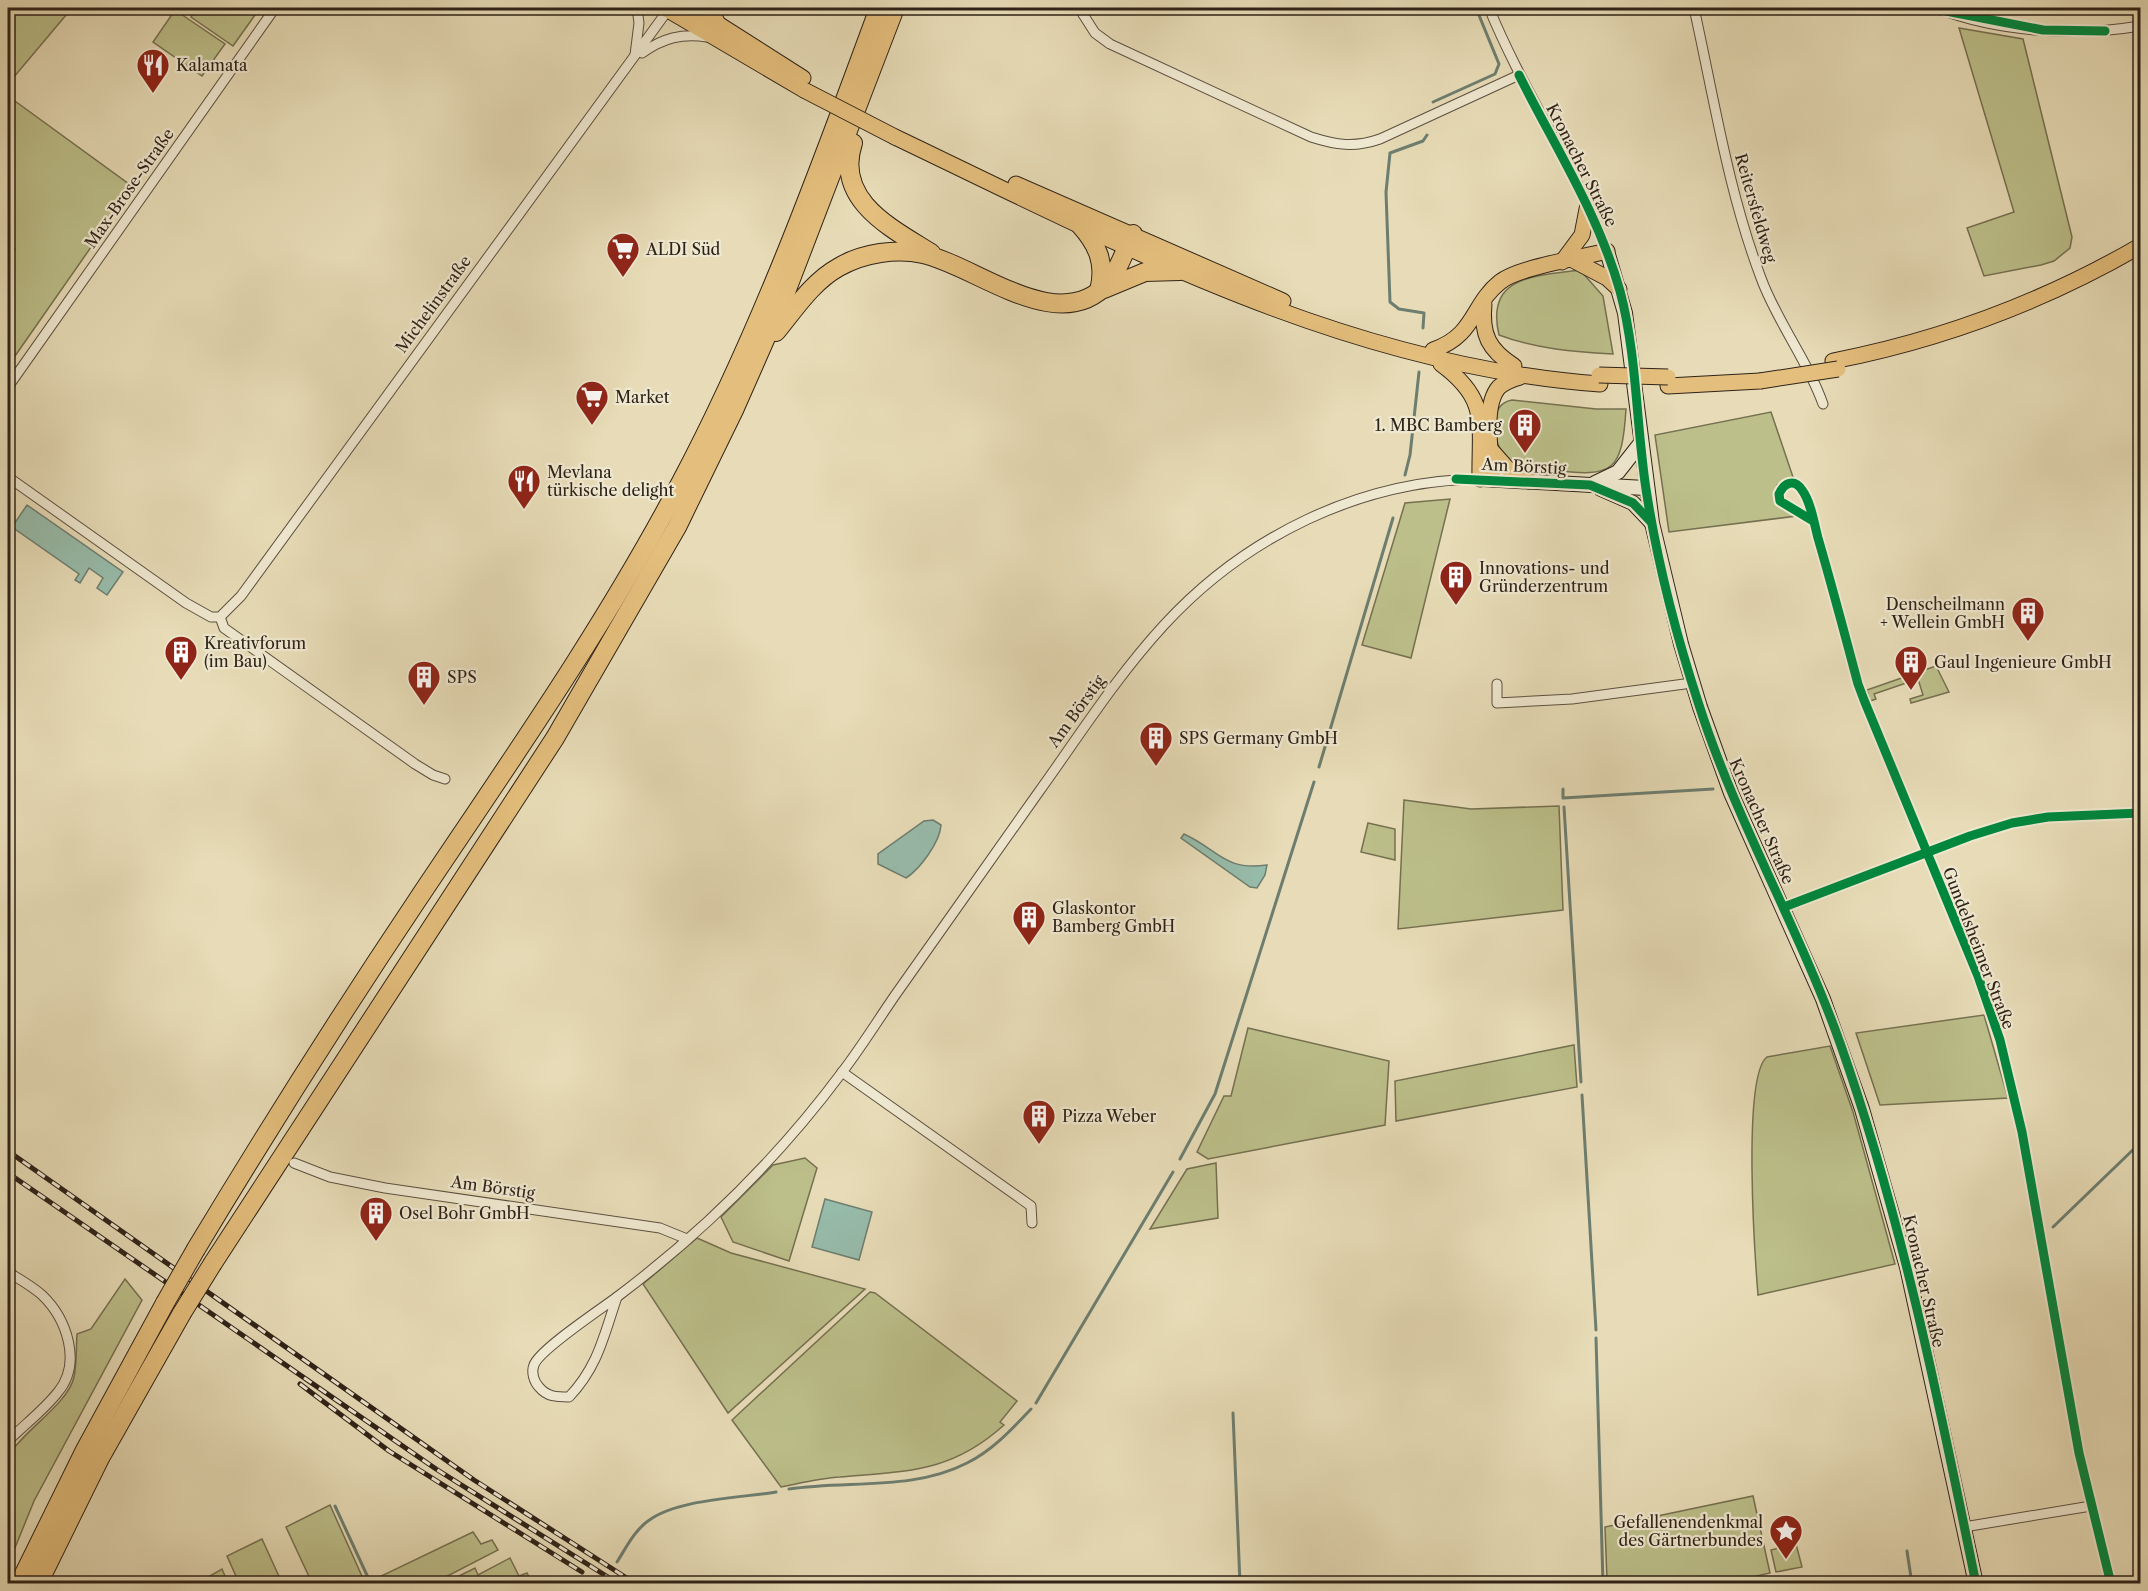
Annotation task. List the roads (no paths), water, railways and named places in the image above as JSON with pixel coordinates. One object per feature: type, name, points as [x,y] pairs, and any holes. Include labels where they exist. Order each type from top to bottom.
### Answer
[{"type":"highway","points":[[854,76],[865,8]]},
{"type":"highway","points":[[19,1584],[85,1450],[196,1249],[269,1128],[584,648],[671,501],[752,333],[796,228],[879,8]]},
{"type":"highway","points":[[38,1584],[99,1458],[182,1313],[290,1141],[509,811],[604,657],[677,527],[763,347],[811,233],[895,8]]},
{"type":"highway","points":[[861,100],[858,129],[849,161],[854,190],[877,218],[948,263]]},
{"type":"highway","points":[[1080,225],[1092,238],[1101,258],[1099,291]]},
{"type":"highway","points":[[1099,291],[1114,274],[1130,241]]},
{"type":"highway","points":[[763,347],[806,295],[839,267],[860,258],[889,252],[923,254],[1014,291],[1051,303],[1084,301],[1099,291],[1145,272],[1180,271]]},
{"type":"main road","points":[[667,8],[711,22]]},
{"type":"main road","points":[[693,8],[806,86],[1080,225],[1130,241],[1351,327],[1435,356],[1460,378],[1475,397],[1487,479]]},
{"type":"main road","points":[[897,134],[989,172],[1130,241],[1180,271],[1349,335],[1435,356],[1517,371],[1600,380],[1668,382],[1759,376],[1893,357],[2000,323],[2077,290],[2140,256]]},
{"type":"main road","points":[[1567,261],[1582,235],[1588,204]]},
{"type":"main road","points":[[1835,365],[1994,316],[2072,283],[2140,246]]},
{"type":"main road","points":[[1435,356],[1464,332],[1491,291],[1508,278],[1607,251]]},
{"type":"main road","points":[[1567,261],[1607,278],[1619,289]]},
{"type":"main road","points":[[1484,301],[1483,317],[1487,342],[1492,350],[1517,371]]},
{"type":"main road","points":[[1487,479],[1491,450],[1492,401],[1500,386],[1517,371]]},
{"type":"main road","points":[[1491,450],[1507,468],[1529,481]]},
{"type":"street","name":"Max-Brose-Straße","points":[[8,387],[275,8]]},
{"type":"street","points":[[635,57],[639,22],[637,8]]},
{"type":"street","name":"Michelinstraße","points":[[220,617],[241,596],[635,57],[667,8]]},
{"type":"street","points":[[1079,8],[1095,33],[1110,44],[1311,137],[1338,145],[1352,146],[1380,139],[1519,75]]},
{"type":"street","name":"Kronacher Straße","points":[[1489,8],[1519,75],[1588,204],[1619,289],[1630,350],[1645,488],[1692,683],[1731,793],[1784,907],[1839,1040],[1886,1188],[1907,1267],[1976,1584]]},
{"type":"street","name":"Reitersfeldweg","points":[[1694,8],[1727,164],[1760,276],[1772,306],[1816,384],[1823,404]]},
{"type":"street","points":[[1936,8],[1982,20],[2043,30],[2089,32],[2140,26]]},
{"type":"street","points":[[635,57],[663,40],[691,34],[711,22]]},
{"type":"street","points":[[1590,485],[1618,472],[1640,444]]},
{"type":"street","points":[[8,477],[186,603],[211,617],[220,617],[225,628],[415,764],[445,779]]},
{"type":"street","name":"Am Börstig","points":[[617,1297],[594,1366],[582,1384],[568,1397],[556,1398],[546,1394],[538,1386],[533,1375],[534,1365],[544,1353],[687,1239],[768,1161],[842,1072],[1106,696],[1157,633],[1192,596],[1245,554],[1299,523],[1332,508],[1412,484],[1487,479],[1645,488]]},
{"type":"street","points":[[1590,485],[1633,503],[1652,523]]},
{"type":"street","name":"Gundelsheimer Straße","points":[[1813,520],[1858,684],[1925,853],[1978,976],[2009,1076],[2022,1132],[2062,1367],[2091,1506],[2111,1584]]},
{"type":"street","points":[[1497,684],[1497,703],[1572,699],[1692,683]]},
{"type":"street","points":[[1784,907],[1925,853],[2012,823],[2048,817],[2140,813]]},
{"type":"street","points":[[842,1072],[1031,1206],[1032,1223]]},
{"type":"street","name":"Am Börstig","points":[[294,1163],[330,1177],[385,1188],[660,1228],[687,1239]]},
{"type":"street","points":[[8,1272],[40,1293],[50,1303],[67,1334],[69,1361],[63,1386],[8,1441]]},
{"type":"street","points":[[1964,1527],[2091,1506]]},
{"type":"waterway","points":[[1433,102],[1495,74],[1499,64],[1476,8]]},
{"type":"waterway","points":[[1423,328],[1424,313],[1399,309],[1390,302],[1386,192],[1390,153],[1423,141],[1427,135]]},
{"type":"waterway","points":[[1405,475],[1410,455],[1419,372]]},
{"type":"waterway","points":[[1319,767],[1393,518]]},
{"type":"waterway","points":[[1180,1159],[1215,1094],[1314,782]]},
{"type":"waterway","points":[[1563,789],[1563,798],[1713,789]]},
{"type":"waterway","points":[[1564,807],[1581,1082]]},
{"type":"waterway","points":[[1582,1095],[1596,1330]]},
{"type":"waterway","points":[[2053,1227],[2140,1143]]},
{"type":"waterway","points":[[1036,1403],[1173,1172]]},
{"type":"waterway","points":[[1596,1338],[1603,1584]]},
{"type":"waterway","points":[[789,1489],[903,1481],[946,1472],[985,1452],[1031,1409]]},
{"type":"waterway","points":[[1233,1413],[1240,1584]]},
{"type":"waterway","points":[[617,1562],[639,1530],[660,1514],[709,1500],[776,1492]]},
{"type":"waterway","points":[[335,1506],[371,1584]]},
{"type":"waterway","points":[[1907,1551],[1912,1584]]},
{"type":"railway","points":[[8,1151],[474,1480],[636,1584]]},
{"type":"railway","points":[[8,1173],[436,1469],[619,1584]]},
{"type":"railway","points":[[300,1384],[389,1451],[582,1572]]},
{"type":"place","name":"Kalamata","points":[[153,94]]},
{"type":"place","name":"ALDI Süd","points":[[623,278]]},
{"type":"place","name":"Market","points":[[592,426]]},
{"type":"place","name":"1. MBC Bamberg","points":[[1525,454]]},
{"type":"place","name":"Mevlana türkische delight","points":[[524,510]]},
{"type":"place","name":"Innovations- und Gründerzentrum","points":[[1456,606]]},
{"type":"place","name":"Denscheilmann + Wellein GmbH","points":[[2028,642]]},
{"type":"place","name":"Kreativforum (im Bau)","points":[[181,681]]},
{"type":"place","name":"Gaul Ingenieure GmbH","points":[[1911,691]]},
{"type":"place","name":"SPS","points":[[424,706]]},
{"type":"place","name":"SPS Germany GmbH","points":[[1156,767]]},
{"type":"place","name":"Glaskontor Bamberg GmbH","points":[[1029,946]]},
{"type":"place","name":"Pizza Weber","points":[[1039,1145]]},
{"type":"place","name":"Osel Bohr GmbH","points":[[376,1242]]},
{"type":"place","name":"Gefallenendenkmal des Gärtnerbundes","points":[[1786,1560]]}]
